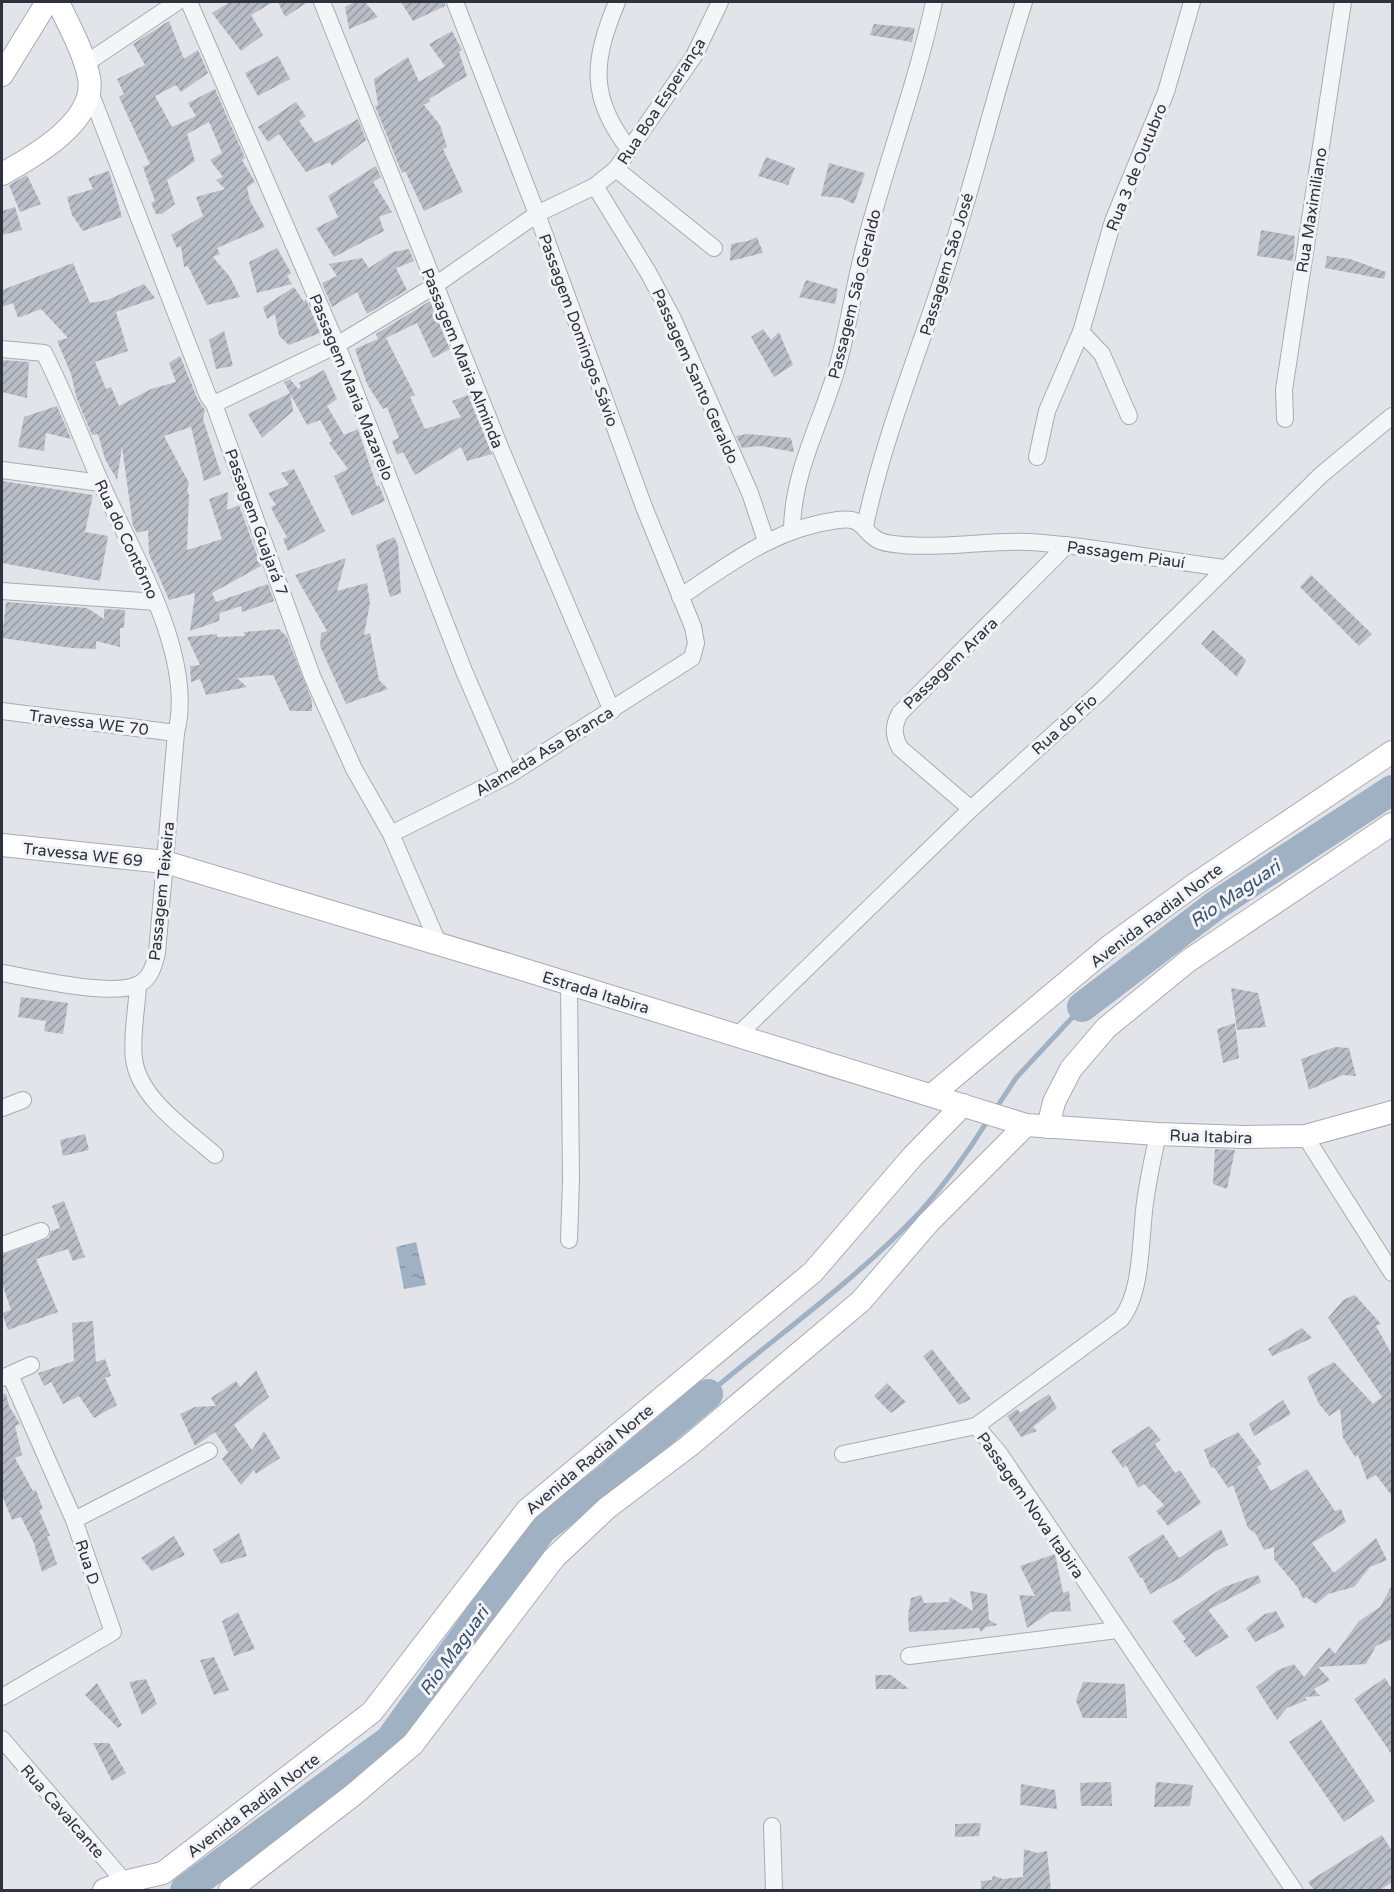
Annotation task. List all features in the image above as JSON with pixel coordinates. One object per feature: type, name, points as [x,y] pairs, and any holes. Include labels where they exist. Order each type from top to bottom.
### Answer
[{"type":"main road","points":[[2,75],[47,2]]},
{"type":"main road","points":[[2,174],[39,151],[73,124],[81,115],[90,92],[85,64],[58,2]]},
{"type":"main road","name":"Avenida Radial Norte","points":[[932,1095],[1110,946],[1194,885],[1392,752]]},
{"type":"main road","points":[[1048,1127],[1054,1102],[1071,1069],[1106,1028],[1188,961],[1392,824]]},
{"type":"main road","name":"Travessa WE 69","points":[[2,845],[165,862]]},
{"type":"main road","name":"Estrada Itabira","points":[[165,862],[738,1035],[1026,1125]]},
{"type":"main road","name":"Avenida Radial Norte","points":[[120,1888],[163,1873],[372,1712],[527,1510],[813,1272],[913,1156],[963,1105]]},
{"type":"main road","name":"Rua Itabira","points":[[1026,1125],[1158,1134],[1244,1137],[1305,1136],[1392,1112]]},
{"type":"main road","points":[[230,1890],[353,1795],[413,1744],[554,1558],[607,1508],[689,1446],[854,1307],[961,1189],[1026,1125]]},
{"type":"street","points":[[85,64],[177,2]]},
{"type":"street","name":"Passagem Maria Mazarelo","points":[[189,2],[337,345],[464,671],[508,775]]},
{"type":"street","name":"Passagem Maria Alminda","points":[[322,2],[434,286],[612,711]]},
{"type":"street","name":"Passagem Domingos Sávio","points":[[455,2],[537,214],[644,507],[696,636],[696,650],[692,658]]},
{"type":"street","points":[[617,2],[600,50],[598,85],[611,126],[630,149]]},
{"type":"street","name":"Rua Boa Esperança","points":[[214,404],[337,345],[434,286],[537,214],[595,186],[616,170],[694,56],[720,2]]},
{"type":"street","name":"Passagem São Geraldo","points":[[792,529],[795,488],[806,451],[833,382],[848,331],[862,253],[913,83],[934,2]]},
{"type":"street","name":"Passagem São José","points":[[865,526],[875,479],[897,405],[923,340],[951,252],[1024,2]]},
{"type":"street","name":"Rua 3 de Outubro","points":[[1037,457],[1047,411],[1081,332],[1113,221],[1166,92],[1192,2]]},
{"type":"street","name":"Rua Maximiliano","points":[[1285,419],[1284,390],[1343,2]]},
{"type":"street","name":"Passagem Guajará 7","points":[[90,92],[208,396],[214,404],[312,676],[354,769],[391,834],[440,945]]},
{"type":"street","points":[[616,170],[714,248]]},
{"type":"street","name":"Passagem Santo Geraldo","points":[[595,186],[648,272],[673,319],[750,493],[766,541]]},
{"type":"street","points":[[1081,332],[1102,354],[1129,416]]},
{"type":"street","name":"Rua do Contôrno","points":[[2,349],[44,353],[156,602],[180,685],[180,716],[176,733]]},
{"type":"street","name":"Rua do Fio","points":[[738,1035],[970,809],[1101,691],[1321,475],[1392,416]]},
{"type":"street","points":[[2,471],[101,483]]},
{"type":"street","points":[[680,597],[766,541],[792,529],[849,519],[865,526]]},
{"type":"street","name":"Passagem Piauí","points":[[865,526],[880,541],[903,545],[965,546],[1027,542],[1067,545],[1225,568]]},
{"type":"street","name":"Passagem Arara","points":[[970,809],[900,748],[895,738],[895,722],[900,713],[1067,545]]},
{"type":"street","points":[[2,591],[156,602]]},
{"type":"street","name":"Alameda Asa Branca","points":[[391,834],[508,775],[692,658]]},
{"type":"street","name":"Travessa WE 70","points":[[2,711],[176,733]]},
{"type":"street","name":"Passagem Teixeira","points":[[138,985],[152,971],[157,953],[176,733]]},
{"type":"street","points":[[2,973],[103,989],[138,985],[134,1056],[138,1074],[158,1103],[215,1155]]},
{"type":"street","points":[[569,984],[571,1179],[569,1240]]},
{"type":"street","points":[[2,1108],[23,1100]]},
{"type":"street","name":"Passagem Nova Itabira","points":[[1158,1134],[1145,1203],[1136,1286],[1129,1310],[1121,1319],[976,1426],[999,1454],[1294,1890]]},
{"type":"street","points":[[1305,1136],[1392,1273]]},
{"type":"street","points":[[2,1245],[41,1231]]},
{"type":"street","points":[[6,1377],[31,1365]]},
{"type":"street","name":"Rua D","points":[[2,1697],[112,1632],[74,1520],[6,1377]]},
{"type":"street","points":[[843,1454],[976,1426]]},
{"type":"street","points":[[74,1520],[209,1451]]},
{"type":"street","points":[[909,1656],[1117,1630]]},
{"type":"street","name":"Rua Cavalcante","points":[[2,1739],[120,1888]]},
{"type":"street","points":[[772,1826],[774,1890]]},
{"type":"water","points":[[416,1242],[426,1285],[404,1289],[396,1247]]},
{"type":"building","points":[[230,2],[273,2],[251,15],[263,35],[241,51],[212,13]]},
{"type":"building","points":[[278,2],[308,2],[285,17]]},
{"type":"building","points":[[355,2],[365,2],[378,17],[349,29],[345,7]]},
{"type":"building","points":[[401,2],[445,2],[445,6],[413,21]]},
{"type":"building","points":[[169,21],[184,59],[198,50],[208,73],[181,92],[176,85],[155,96],[172,127],[196,116],[188,103],[215,89],[245,158],[242,160],[255,182],[247,187],[250,201],[265,227],[217,248],[220,254],[213,257],[230,277],[240,297],[207,305],[188,266],[184,267],[181,246],[177,248],[171,235],[203,216],[196,197],[225,189],[216,180],[223,177],[210,160],[222,153],[209,122],[187,134],[195,161],[167,180],[175,204],[162,214],[156,214],[151,203],[155,201],[143,167],[150,164],[119,97],[124,94],[117,79],[145,65],[133,44]]},
{"type":"building","points":[[874,24],[915,28],[912,42],[870,35]]},
{"type":"building","points":[[452,31],[462,50],[459,52],[467,76],[429,99],[430,101],[424,105],[440,125],[447,147],[443,149],[463,192],[424,211],[405,171],[402,173],[375,106],[378,105],[374,79],[408,57],[419,82],[445,66],[429,44]]},
{"type":"building","points":[[278,56],[290,79],[258,96],[245,73]]},
{"type":"building","points":[[296,102],[306,116],[299,121],[315,143],[358,119],[366,140],[332,166],[330,162],[306,172],[279,134],[268,142],[258,127]]},
{"type":"building","points":[[766,157],[795,168],[788,185],[758,176]]},
{"type":"building","points":[[829,163],[865,173],[854,204],[841,198],[821,196]]},
{"type":"building","points":[[376,166],[381,177],[373,182],[392,212],[379,217],[384,231],[334,257],[316,228],[338,217],[328,196]]},
{"type":"building","points":[[109,171],[122,217],[83,231],[72,215],[67,197],[93,189],[88,178]]},
{"type":"building","points":[[27,175],[41,204],[20,212],[9,185]]},
{"type":"building","points":[[15,207],[22,230],[2,235],[2,211]]},
{"type":"building","points":[[1261,230],[1295,236],[1293,261],[1257,256]]},
{"type":"building","points":[[757,237],[763,253],[730,261],[731,244]]},
{"type":"building","points":[[277,248],[291,273],[287,276],[292,284],[257,293],[249,262]]},
{"type":"building","points":[[409,249],[414,261],[396,268],[407,290],[367,314],[357,292],[332,307],[322,283],[337,276],[329,264],[362,258],[369,268],[393,252]]},
{"type":"building","points":[[1327,256],[1350,259],[1386,272],[1384,279],[1325,268]]},
{"type":"building","points":[[73,263],[90,303],[107,300],[144,284],[155,298],[116,312],[128,351],[95,362],[106,389],[111,387],[119,406],[151,389],[176,382],[169,363],[180,356],[198,400],[205,410],[203,419],[221,474],[204,481],[191,427],[164,436],[189,483],[187,550],[222,539],[209,499],[228,492],[227,510],[239,505],[261,566],[212,593],[216,602],[268,584],[274,601],[242,612],[241,606],[220,613],[219,621],[190,631],[195,593],[169,600],[149,554],[148,530],[137,533],[133,526],[122,447],[117,480],[105,459],[98,434],[92,435],[77,399],[71,374],[57,341],[68,338],[41,309],[18,318],[13,303],[2,307],[2,290]]},
{"type":"building","points":[[806,280],[838,289],[835,304],[799,297]]},
{"type":"building","points":[[294,287],[304,302],[306,299],[320,333],[289,345],[279,336],[275,314],[267,319],[263,307]]},
{"type":"building","points":[[430,301],[450,349],[433,358],[417,323],[386,338],[415,395],[410,397],[425,429],[461,417],[452,401],[468,395],[492,454],[467,461],[461,447],[415,475],[403,452],[397,455],[392,441],[399,438],[387,407],[383,409],[367,384],[355,349],[378,339],[376,334]]},
{"type":"building","points":[[763,329],[771,340],[779,332],[793,365],[774,377],[751,337]]},
{"type":"building","points":[[224,331],[233,366],[216,369],[209,340]]},
{"type":"building","points":[[2,360],[29,362],[27,398],[2,392]]},
{"type":"building","points":[[324,370],[337,399],[327,406],[344,435],[358,429],[377,487],[379,485],[385,501],[352,516],[334,476],[348,469],[329,443],[332,441],[320,420],[307,425],[284,382],[290,379],[298,389],[301,387],[299,383]]},
{"type":"building","points":[[290,393],[293,411],[262,438],[248,414]]},
{"type":"building","points":[[57,406],[71,439],[46,433],[44,451],[18,447],[24,417]]},
{"type":"building","points":[[747,434],[791,438],[794,452],[760,446],[742,448],[736,436]]},
{"type":"building","points":[[294,469],[325,531],[288,551],[283,539],[287,537],[271,507],[276,505],[268,493],[289,485],[281,473]]},
{"type":"building","points":[[2,481],[93,495],[85,532],[108,536],[100,581],[2,563]]},
{"type":"building","points":[[394,537],[398,545],[401,593],[390,597],[376,545]]},
{"type":"building","points":[[346,558],[337,591],[367,583],[370,603],[364,635],[370,633],[379,680],[388,689],[346,704],[320,646],[321,633],[327,631],[295,575]]},
{"type":"building","points":[[1311,575],[1372,634],[1359,646],[1300,587]]},
{"type":"building","points":[[6,602],[87,608],[104,619],[104,609],[125,610],[124,628],[120,628],[120,647],[96,641],[96,649],[72,648],[2,638]]},
{"type":"building","points":[[279,629],[287,637],[312,701],[312,711],[290,711],[273,675],[237,678],[247,687],[206,695],[200,679],[191,682],[190,666],[200,665],[187,637],[217,634],[217,637],[245,636],[244,632]]},
{"type":"building","points":[[1213,630],[1246,660],[1237,677],[1201,644]]},
{"type":"building","points":[[1231,988],[1258,993],[1266,1027],[1237,1030]]},
{"type":"building","points":[[21,997],[68,1003],[63,1034],[44,1031],[46,1021],[18,1017]]},
{"type":"building","points":[[1235,1023],[1239,1058],[1223,1063],[1217,1029]]},
{"type":"building","points":[[1335,1047],[1349,1048],[1356,1076],[1343,1075],[1309,1090],[1301,1059]]},
{"type":"building","points":[[85,1134],[89,1150],[63,1156],[60,1140]]},
{"type":"building","points":[[1215,1149],[1235,1150],[1227,1189],[1213,1184]]},
{"type":"building","points":[[64,1201],[85,1257],[73,1261],[68,1249],[36,1259],[58,1312],[8,1330],[2,1313],[11,1310],[2,1283],[2,1255],[49,1238],[51,1231],[60,1228],[52,1206]]},
{"type":"building","points":[[1355,1295],[1381,1324],[1376,1326],[1392,1355],[1392,1496],[1376,1475],[1367,1480],[1358,1455],[1355,1457],[1343,1438],[1340,1409],[1329,1416],[1319,1404],[1307,1377],[1334,1362],[1373,1404],[1382,1397],[1328,1318],[1343,1300]]},
{"type":"building","points":[[93,1321],[96,1362],[105,1359],[111,1376],[105,1378],[117,1405],[94,1418],[79,1396],[63,1404],[51,1382],[44,1386],[38,1373],[74,1361],[72,1323]]},
{"type":"building","points":[[1302,1328],[1312,1338],[1272,1356],[1268,1349]]},
{"type":"building","points":[[932,1349],[971,1399],[959,1405],[923,1356]]},
{"type":"building","points":[[256,1370],[269,1397],[234,1425],[252,1450],[264,1431],[280,1458],[256,1474],[254,1470],[241,1485],[222,1459],[228,1452],[215,1432],[195,1446],[180,1414],[195,1407],[216,1406],[211,1398],[236,1381],[240,1387]]},
{"type":"building","points":[[887,1383],[906,1402],[891,1413],[874,1396]]},
{"type":"building","points":[[2,1394],[6,1394],[9,1406],[20,1424],[15,1426],[22,1455],[15,1458],[33,1491],[36,1490],[43,1509],[39,1510],[50,1536],[47,1536],[57,1564],[42,1572],[34,1543],[21,1517],[12,1520],[2,1495]]},
{"type":"building","points":[[1049,1394],[1057,1408],[1033,1427],[1037,1431],[1021,1437],[1007,1416],[1017,1409],[1020,1413]]},
{"type":"building","points":[[1283,1400],[1291,1414],[1254,1436],[1249,1424]]},
{"type":"building","points":[[1149,1426],[1161,1440],[1155,1444],[1175,1473],[1180,1470],[1201,1503],[1168,1526],[1156,1511],[1164,1505],[1144,1484],[1138,1488],[1126,1465],[1123,1468],[1111,1451]]},
{"type":"building","points":[[1238,1432],[1262,1464],[1257,1467],[1271,1491],[1307,1469],[1335,1511],[1341,1509],[1346,1522],[1312,1543],[1334,1573],[1376,1538],[1387,1560],[1370,1567],[1354,1587],[1328,1594],[1316,1604],[1306,1597],[1303,1599],[1298,1588],[1274,1559],[1274,1547],[1264,1550],[1256,1534],[1248,1528],[1233,1485],[1228,1488],[1214,1467],[1211,1468],[1204,1450]]},
{"type":"building","points":[[1221,1529],[1228,1545],[1214,1552],[1180,1578],[1150,1594],[1142,1577],[1140,1578],[1128,1557],[1163,1534],[1179,1558]]},
{"type":"building","points":[[239,1533],[247,1556],[221,1564],[213,1550]]},
{"type":"building","points":[[174,1536],[185,1555],[152,1571],[141,1558]]},
{"type":"building","points":[[1055,1554],[1063,1593],[1069,1591],[1071,1611],[1051,1612],[1027,1628],[1019,1595],[1035,1596],[1020,1566]]},
{"type":"building","points":[[1258,1575],[1261,1582],[1208,1610],[1229,1637],[1196,1657],[1183,1641],[1186,1639],[1172,1621],[1224,1587]]},
{"type":"building","points":[[1392,1585],[1392,1639],[1376,1646],[1366,1664],[1318,1667],[1330,1680],[1314,1689],[1320,1696],[1305,1697],[1307,1700],[1287,1708],[1277,1720],[1256,1687],[1278,1670],[1294,1664],[1304,1677],[1329,1647],[1335,1654],[1359,1621],[1380,1607]]},
{"type":"building","points":[[970,1591],[987,1594],[989,1620],[998,1625],[986,1627],[981,1632],[979,1628],[909,1632],[908,1616],[911,1598],[921,1595],[924,1603],[949,1602],[950,1597],[973,1611]]},
{"type":"building","points":[[1276,1611],[1285,1627],[1255,1642],[1246,1628],[1265,1614]]},
{"type":"building","points":[[238,1612],[255,1649],[234,1656],[222,1621]]},
{"type":"building","points":[[214,1657],[229,1690],[214,1695],[200,1660]]},
{"type":"building","points":[[875,1675],[891,1675],[909,1689],[876,1689]]},
{"type":"building","points":[[1385,1678],[1392,1689],[1392,1755],[1354,1699]]},
{"type":"building","points":[[146,1679],[157,1704],[142,1715],[129,1682]]},
{"type":"building","points":[[1083,1682],[1125,1684],[1127,1718],[1083,1718],[1076,1701]]},
{"type":"building","points":[[97,1683],[122,1725],[118,1728],[85,1695]]},
{"type":"building","points":[[1321,1720],[1375,1801],[1344,1822],[1289,1742]]},
{"type":"building","points":[[93,1743],[109,1743],[126,1773],[112,1781]]},
{"type":"building","points":[[1111,1782],[1112,1806],[1081,1806],[1080,1783]]},
{"type":"building","points":[[1156,1782],[1193,1785],[1190,1806],[1154,1807]]},
{"type":"building","points":[[1021,1784],[1055,1790],[1057,1809],[1020,1805]]},
{"type":"building","points":[[981,1823],[979,1836],[955,1837],[955,1824]]},
{"type":"building","points":[[1382,1835],[1392,1851],[1392,1882],[1380,1890],[1314,1890],[1308,1882]]},
{"type":"building","points":[[1024,1849],[1037,1853],[1047,1851],[1051,1890],[981,1890],[981,1881],[992,1880],[993,1876],[1003,1879],[1023,1877]]},
{"type":"waterway","name":"Rio Maguari","points":[[1082,1007],[1216,905],[1392,790]]},
{"type":"waterway","points":[[995,1110],[1016,1078],[1082,1007]]},
{"type":"waterway","points":[[708,1394],[844,1284],[895,1237],[939,1190],[965,1156],[988,1120]]},
{"type":"waterway","name":"Rio Maguari","points":[[185,1890],[390,1740],[542,1529],[606,1480],[708,1394]]}]
